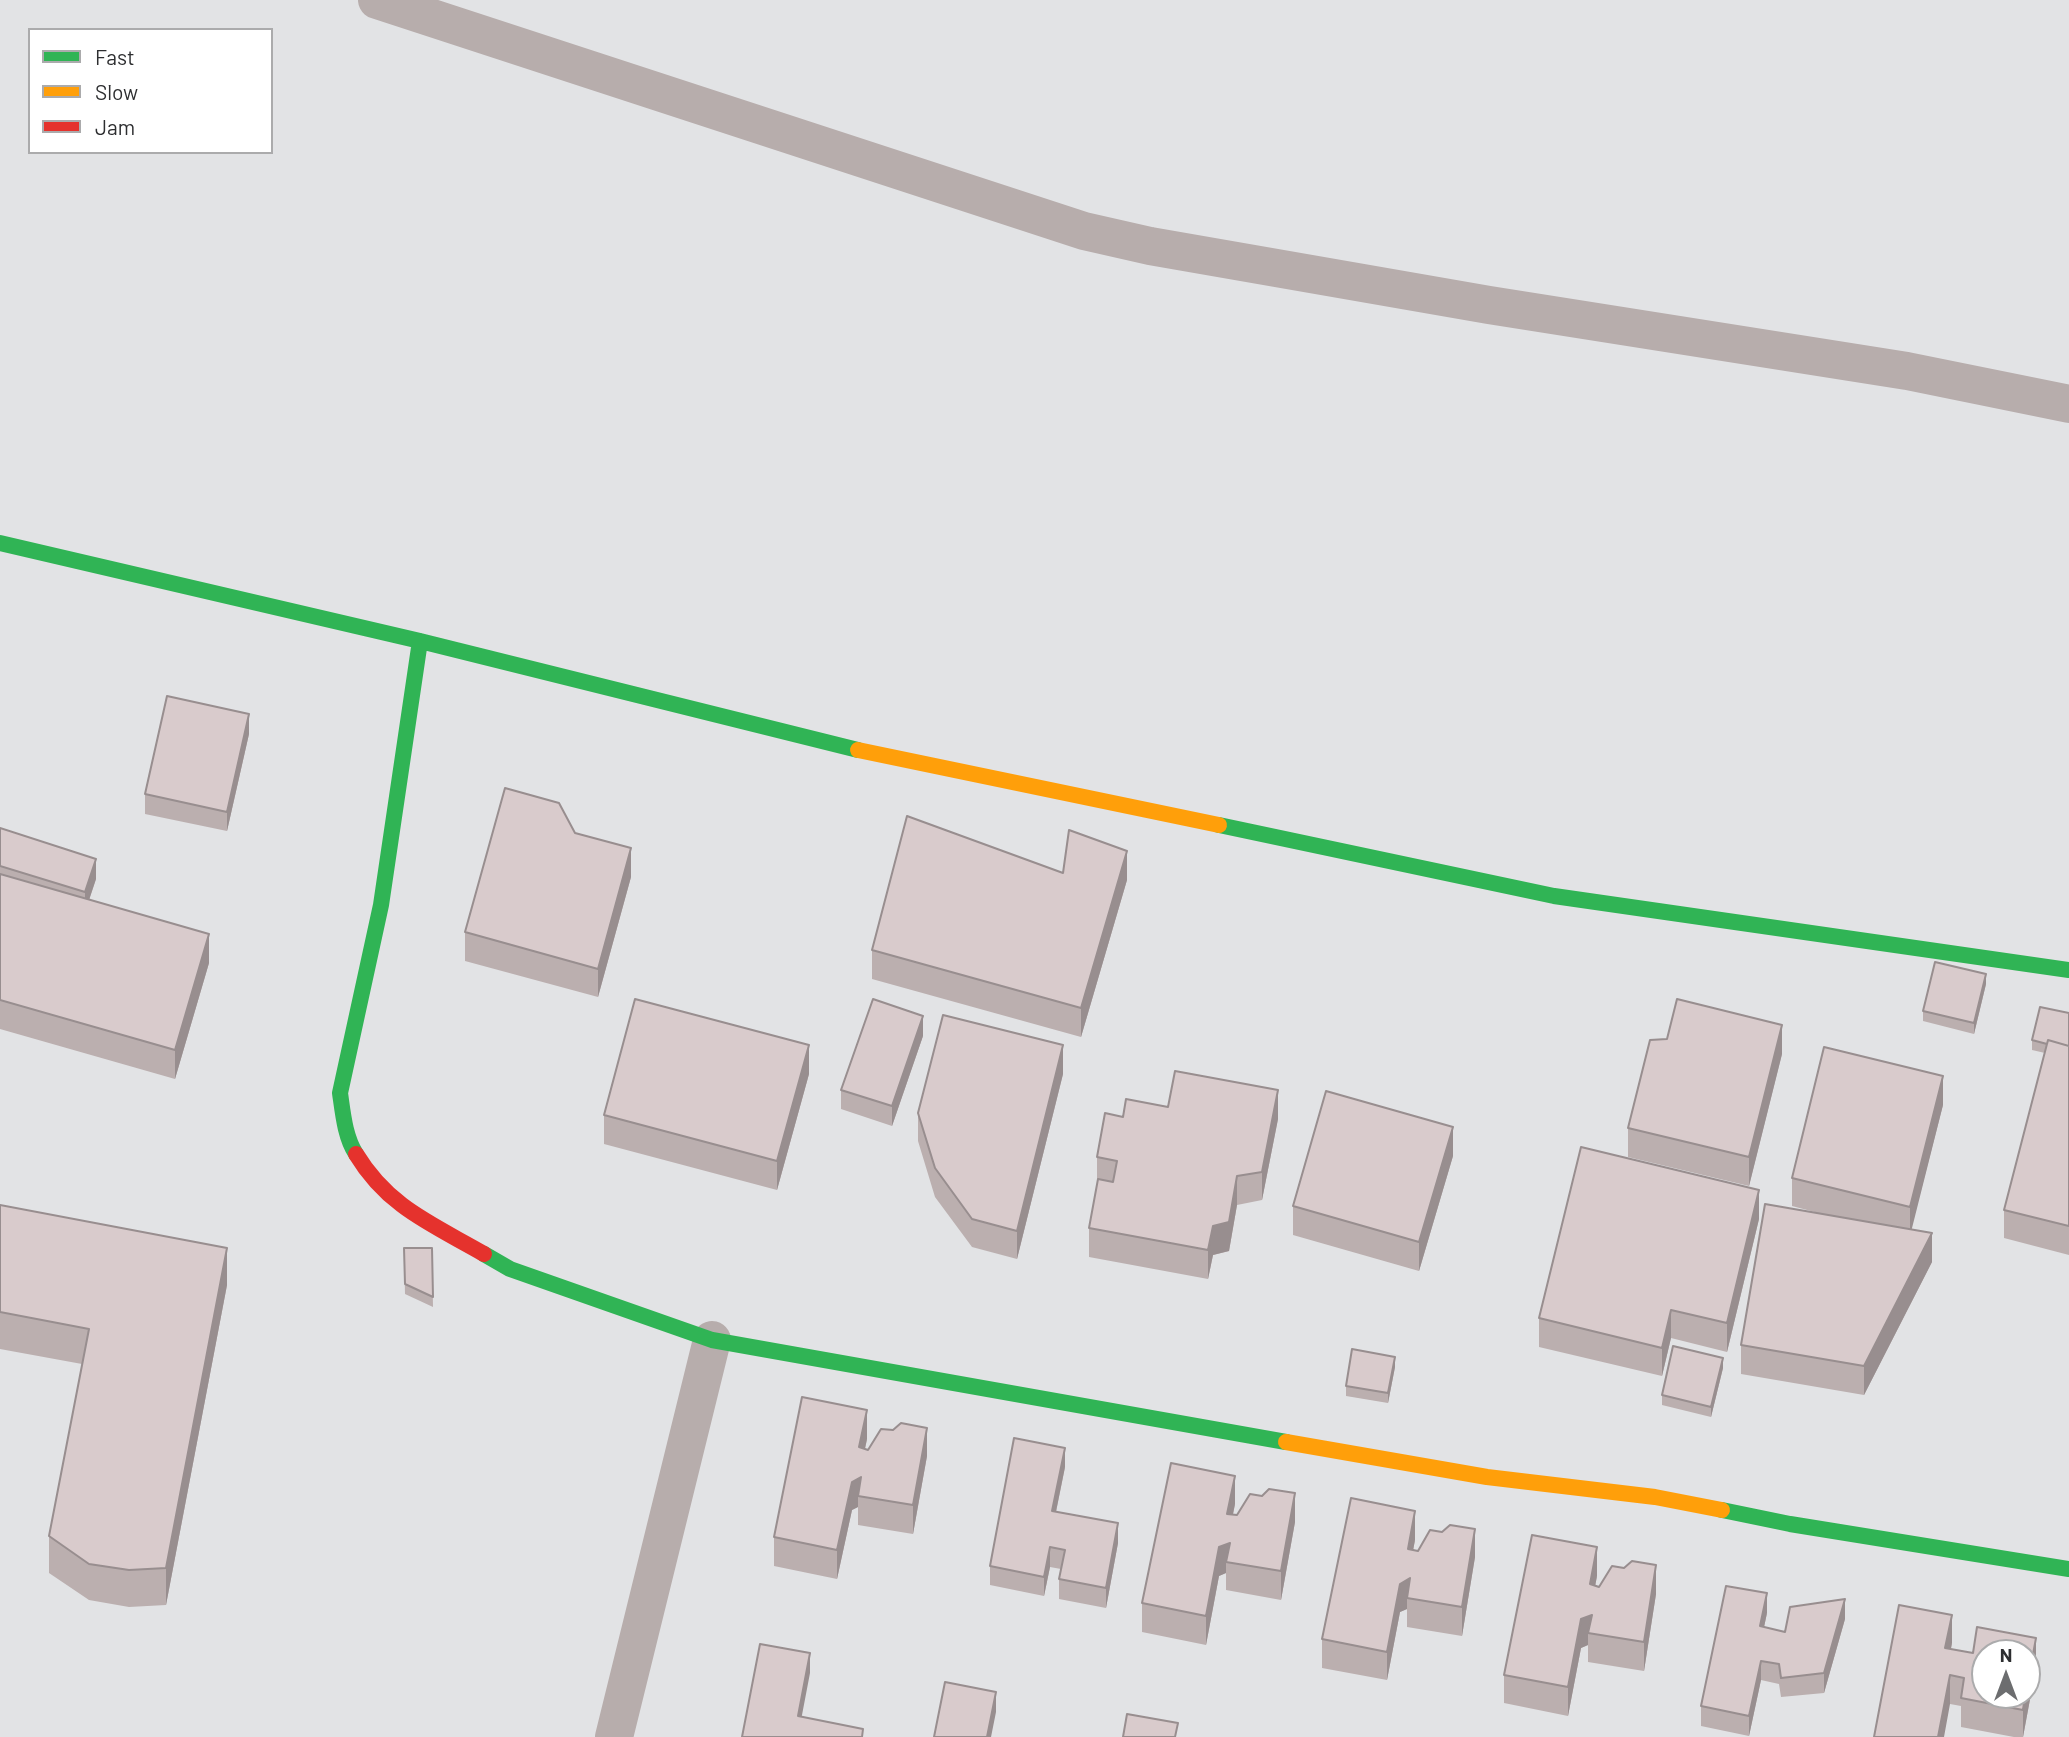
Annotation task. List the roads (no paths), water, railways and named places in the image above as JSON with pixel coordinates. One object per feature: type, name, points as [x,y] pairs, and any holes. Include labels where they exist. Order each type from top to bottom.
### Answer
[{"type":"street","points":[[377,0],[1084,231],[1150,246],[1475,303],[1907,371],[2069,404]]},
{"type":"street","points":[[0,543],[420,641],[891,758],[1554,896],[2069,970]]},
{"type":"street","points":[[420,641],[381,905],[340,1093],[344,1121],[351,1147],[369,1176],[396,1203],[510,1269],[712,1340],[1487,1477],[1655,1497],[1790,1524],[2069,1569]]},
{"type":"street","points":[[614,1737],[712,1340]]}]
